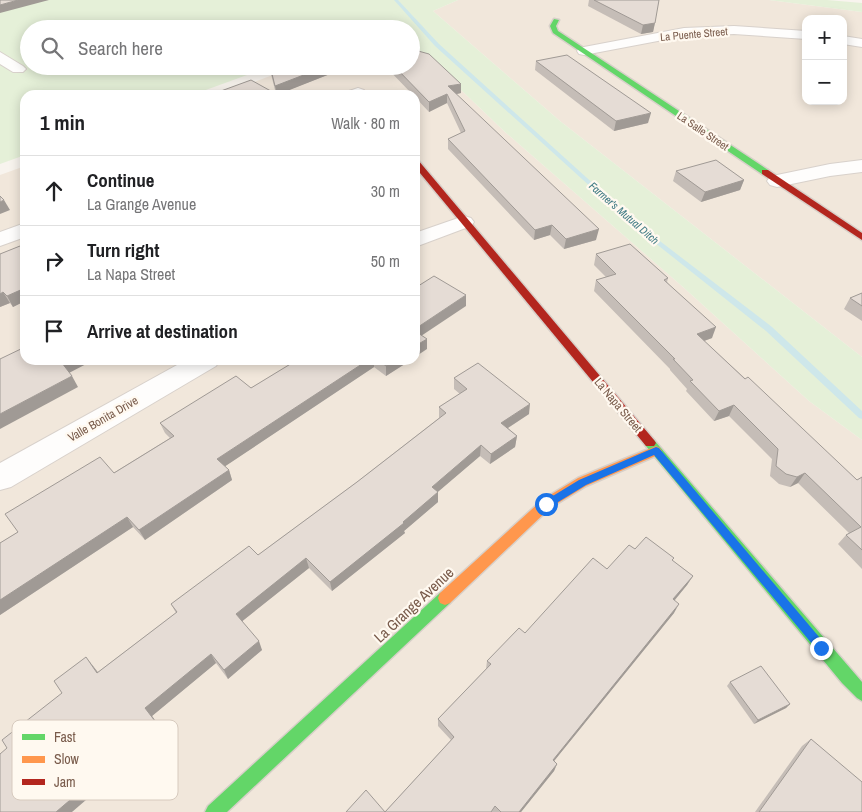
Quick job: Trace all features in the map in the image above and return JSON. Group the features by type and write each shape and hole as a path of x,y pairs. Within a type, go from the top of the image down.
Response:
{"street":[{"name":"La Salle Street","path":"556,20 553,26 555,32 862,237"},
{"name":"La Puente Street","path":"584,51 662,36 709,30 802,34"},
{"path":"847,41 862,43"},
{"path":"0,57 18,69"},
{"path":"778,181 830,170 862,166"},
{"name":"La Napa Street","path":"420,168 847,678 862,693"},
{"path":"420,239 464,222"},
{"path":"0,240 20,232"},
{"name":"Valle Bonita Drive","path":"0,478 198,365"},
{"name":"La Grange Avenue","path":"214,812 546,504 582,482 656,450"}],"shaded area":[{"path":"458,0 769,0 862,12 862,357 560,121 433,11"},
{"path":"420,51 505,132 683,287 809,401 862,440 862,812 0,812 0,175 20,168 20,365 420,365 420,90 232,90 273,75 420,75"}],"green space":[{"path":"0,0 458,0 433,11 560,121 862,357 862,440 809,401 683,287 505,132 420,51 420,20 20,20 20,75 247,75 206,90 20,90 20,157 0,164"},
{"path":"769,0 827,0 862,3 862,12"}],"building":[{"path":"0,0 18,0 0,5"},
{"path":"594,0 659,0 655,23 643,25"},
{"path":"420,52 429,54 461,84 448,86 599,229 566,239 552,225 535,230 448,139 465,131 447,94 429,102 420,93 420,90 417,90 403,75 420,75"},
{"path":"567,55 651,113 616,121 536,61"},
{"path":"272,75 304,75 275,86"},
{"path":"251,80 269,90 224,90"},
{"path":"716,160 744,180 705,192 676,171"},
{"path":"630,244 668,278 664,280 716,327 697,334 745,379 748,377 857,480 862,477 862,550 846,535 861,527 805,473 797,477 786,474 776,466 778,449 734,405 719,411 690,381 693,380 673,359 675,359 596,280 616,274 596,254"},
{"path":"20,246 20,290 7,296 3,292 0,294 0,254"},
{"path":"434,276 466,295 420,326 420,285"},
{"path":"862,293 862,306 850,298"},
{"path":"420,334 427,339 420,343"},
{"path":"20,349 20,365 64,365 72,376 0,414 0,359"},
{"path":"478,363 530,404 501,423 517,436 491,454 481,445 432,487 438,492 404,523 330,582 306,558 236,614 259,641 224,670 211,654 145,708 154,720 28,720 62,693 54,681 86,657 97,673 177,612 171,604 249,546 258,555 446,413 439,407 467,389 454,378"},
{"path":"289,365 360,365 217,459 229,470 139,530 127,517 0,600 0,543 18,532 5,514 100,457 114,473 174,436 160,423 236,376 251,388"},
{"path":"646,537 674,558 672,560 693,576 673,599 679,604 553,760 557,764 519,812 501,812 495,806 491,812 385,812 454,737 438,719 491,664 487,661 519,628 525,633 593,558 607,569 629,545 635,549"},
{"path":"761,666 790,704 758,720 730,682"},
{"path":"12,732 12,800 70,800 56,812 0,812 0,754 7,748 2,740"},
{"path":"811,739 862,782 862,812 759,812"},
{"path":"366,790 385,812 346,812"}],"waterway":[{"name":"Farmer's Mutual Ditch","path":"396,0 414,20"},
{"name":"Farmer's Mutual Ditch","path":"420,26 437,45 637,226 769,329 862,416"}],"traffic: fast":[{"path":"556,20 553,26 555,32 765,172"},
{"path":"650,443 847,678 862,693"},
{"path":"214,812 445,598"}],"traffic: slow":[{"path":"445,598 546,504 582,482 656,451"}],"traffic: jam":[{"path":"420,168 650,443"},
{"path":"765,172 862,237"}],"route":[{"path":"546,504 582,482 656,450 821,648"}]}
